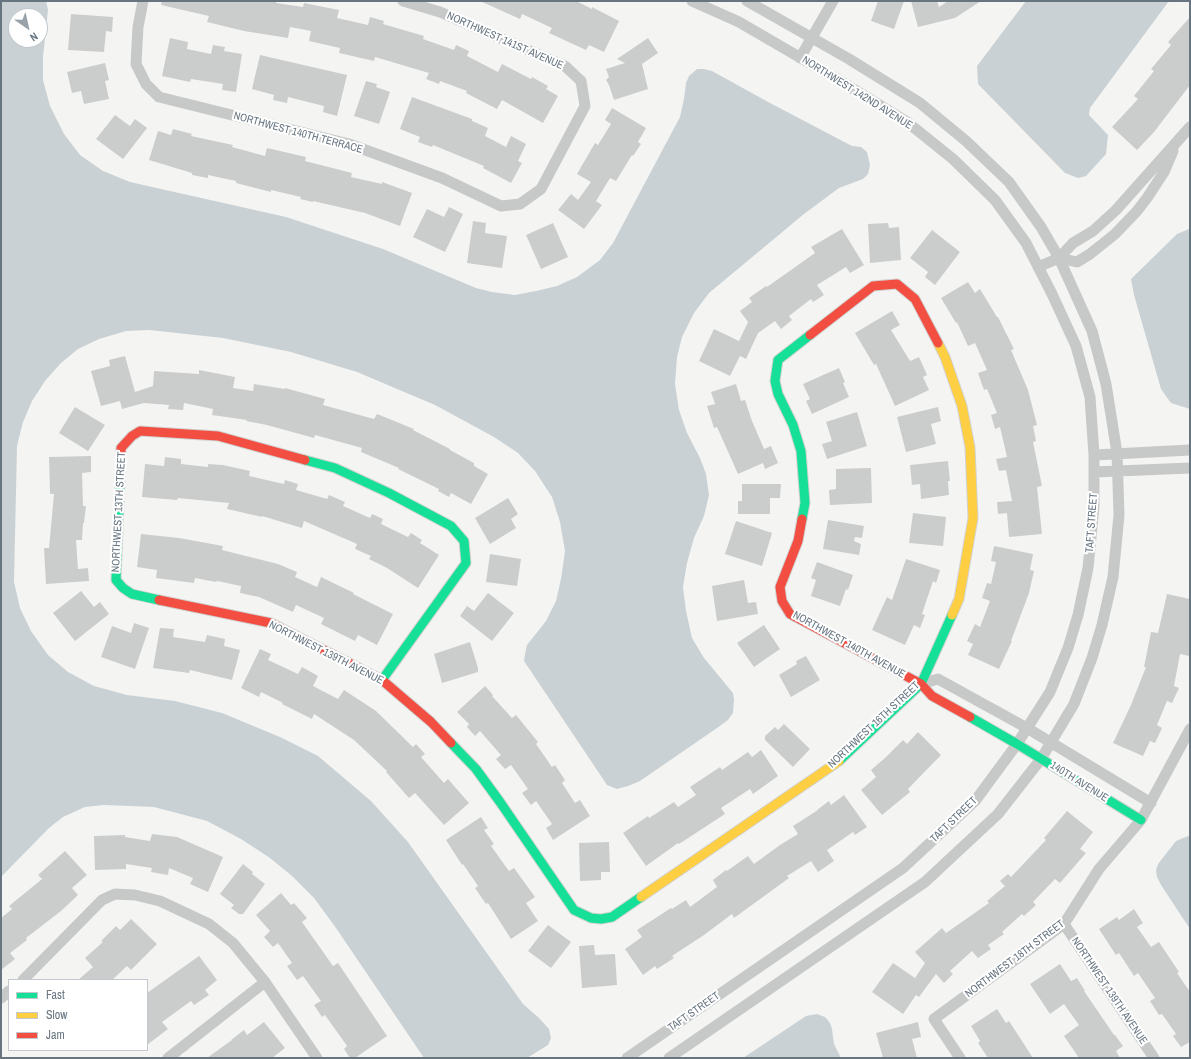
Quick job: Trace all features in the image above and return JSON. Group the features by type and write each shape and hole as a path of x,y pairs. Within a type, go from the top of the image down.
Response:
{"street":[{"name":"NORTHWEST 140TH TERRACE","path":"143,1 138,27 136,64 146,84 159,98 349,144 442,178 501,206 520,204"},
{"name":"NORTHWEST 141ST AVENUE","path":"403,1 440,12 565,66 581,81 585,106 541,189 520,204"},
{"name":"NORTHWEST 142ND AVENUE","path":"692,1 739,22 907,122 953,159 995,200 1026,243 1076,346 1090,397 1094,455"},
{"name":"NORTHWEST 142ND AVENUE","path":"747,1 849,59 920,103 966,141 1009,182 1041,226 1058,258 1092,331 1106,384 1116,453"},
{"path":"800,58 833,1"},
{"path":"1038,268 1058,258 1073,243 1093,231 1116,210 1190,127"},
{"path":"1058,258 1077,262 1097,249 1115,234 1137,211 1156,185 1177,143"},
{"name":"NORTHWEST 16TH STREET","path":"591,918 601,919 612,917 838,762 921,684 960,599 973,518 970,447 962,406 946,357 915,299 897,284 873,286 778,360 774,381 778,394 793,425 801,451 804,503 798,541 780,587 782,602"},
{"name":"NORTHWEST 13TH STREET","path":"123,588 116,580 121,448 132,436 140,431 218,436 336,468 389,493 451,526 464,541 466,563 382,680"},
{"path":"1094,455 1190,450"},
{"path":"669,1058 925,882 998,814 1041,759 1074,704 1092,658 1102,625 1113,577 1119,514 1116,453"},
{"name":"TAFT STREET","path":"627,1058 903,868 975,801 1017,744 1050,692 1068,648 1078,615 1088,568 1094,506 1094,455"},
{"path":"1094,472 1190,468"},
{"name":"NORTHWEST 139TH AVENUE","path":"123,588 132,594 271,623 382,680 431,722 476,770 500,802 574,910 591,918"},
{"name":"NORTHWEST 140TH AVENUE","path":"782,602 790,614 921,684 932,696 1017,744"},
{"path":"921,684 938,679 1027,728"},
{"name":"140TH AVENUE","path":"1027,728 1151,803"},
{"name":"NORTHWEST 18TH STREET","path":"960,1058 934,1019 1064,924 1099,869 1141,820 1190,729"},
{"name":"140TH AVENUE","path":"1017,744 1141,820"},
{"path":"24,979 102,900 115,894 135,895 160,901 209,924 233,943 265,982 317,1058"},
{"name":"NORTHWEST 139TH AVENUE","path":"1064,924 1154,1058"},
{"path":"168,1058 265,982"}],"shaded area":[{"path":"1,1 46,1 48,8 8,8 8,48 44,48 43,80 50,106 64,134 80,155 103,171 130,182 286,217 383,249 476,288 492,292 515,295 557,286 577,277 600,260 613,243 680,117 686,83 689,76 697,69 712,71 852,146 861,147 867,152 870,165 868,174 863,179 839,188 804,214 709,293 694,313 682,337 677,357 675,384 679,410 687,433 700,458 706,474 709,495 704,516 694,538 687,563 683,587 686,611 692,638 704,658 733,693 733,713 728,720 717,728 640,781 628,786 617,789 607,785 524,661 527,645 546,621 556,601 565,551 560,522 552,497 535,471 518,453 494,437 435,405 357,372 291,352 223,338 149,330 126,331 99,339 78,349 61,363 45,381 32,401 23,422 17,446 14,582 20,608 31,631 48,655 68,672 94,686 127,695 175,701 222,713 280,737 318,756 371,801 408,842 523,1004 549,1029 551,1038 548,1045 527,1058 424,1058 314,898 292,876 270,858 241,839 207,821 154,807 104,805 85,807 63,817 49,828 1,877"},
{"path":"1026,1 1169,1 1090,108 1089,115 1108,135 1106,154 1086,176 1078,178 1065,173 978,84 977,66"},
{"path":"1189,229 1190,409 1171,403 1161,389 1134,295 1131,279 1177,234"},
{"path":"1190,836 1190,929 1161,885 1157,877 1156,870 1158,864 1176,841"},
{"path":"817,1014 825,1017 830,1023 834,1044 841,1058 743,1058 806,1016"}],"building":[{"path":"162,1 276,1 276,3 303,7 304,3 339,10 337,18 368,25 370,17 384,21 383,24 424,36 423,39 454,50 456,45 469,51 467,56 498,72 502,64 531,79 532,77 548,86 546,89 558,96 543,123 502,100 497,109 466,93 467,91 440,81 439,84 426,79 429,73 375,57 374,61 339,53 340,48 309,41 311,31 290,27 288,38 244,31 207,22 209,16 161,5"},
{"path":"480,1 576,1 592,9 592,7 619,21 604,52 589,45 586,50 549,33 552,28 522,14 520,19"},
{"path":"878,1 904,1 894,29 871,21"},
{"path":"911,1 937,1 939,7 948,1 981,1 955,18 918,27"},
{"path":"71,14 113,17 112,32 106,31 104,52 68,50"},
{"path":"1190,17 1190,85 1154,132 1137,150 1112,127 1138,99 1134,96 1154,71 1151,69 1171,45 1168,42"},
{"path":"170,38 188,42 187,49 211,54 213,45 225,47 224,51 242,54 236,92 222,90 223,84 191,79 190,82 162,76"},
{"path":"648,38 658,53 642,64 648,89 614,100 606,80 609,77 606,69 625,63 617,59"},
{"path":"260,55 347,75 337,116 323,112 324,106 288,97 287,103 273,100 274,95 252,89"},
{"path":"105,63 109,80 105,81 109,99 84,104 81,91 72,93 67,72"},
{"path":"366,81 377,84 376,87 390,92 379,124 354,116"},
{"path":"412,97 472,119 472,121 488,128 485,136 506,147 511,136 526,144 518,161 522,163 511,183 483,168 484,166 433,145 432,147 418,142 420,137 400,129"},
{"path":"612,108 646,128 638,142 641,144 633,156 632,155 616,181 610,178 596,201 602,205 584,229 558,210 571,194 578,200 591,182 577,174 595,143 598,145 611,124 605,120"},
{"path":"115,115 130,126 135,119 147,128 123,159 96,139"},
{"path":"173,129 192,134 191,136 233,145 232,147 265,156 267,148 306,157 305,161 352,173 351,177 382,184 382,182 412,193 400,226 365,213 300,199 301,197 271,190 271,192 236,183 236,181 208,175 208,178 192,175 192,173 149,160 158,131 171,135"},
{"path":"449,207 463,214 445,252 413,237 427,209 444,217"},
{"path":"473,221 486,223 485,233 507,236 502,268 467,263"},
{"path":"553,223 568,257 541,269 526,235"},
{"path":"888,223 889,228 899,227 901,260 870,263 868,224"},
{"path":"842,229 864,265 850,273 846,267 817,285 824,295 813,302 811,299 789,316 792,320 781,329 775,321 758,333 746,359 740,356 730,376 699,361 714,329 739,341 748,322 740,311 752,302 749,298 815,253 811,247"},
{"path":"932,230 960,252 935,285 925,277 928,272 910,258"},
{"path":"968,282 975,293 980,289 998,317 1014,349 1011,350 1028,390 1037,425 1033,426 1036,441 1033,442 1042,486 1037,487 1042,534 1009,537 1007,513 998,514 997,502 1012,501 1006,470 999,471 996,459 1007,457 1000,427 995,429 991,415 997,413 987,389 984,390 978,373 987,370 975,343 968,346 957,322 956,323 941,298"},
{"path":"892,311 900,325 891,330 910,361 919,357 927,375 923,377 929,390 895,406 876,364 874,365 855,333"},
{"path":"125,356 135,392 153,386 154,371 199,374 199,370 235,377 233,388 253,391 254,384 285,388 325,399 323,405 374,419 377,414 414,429 413,430 474,463 474,466 488,474 471,504 451,493 449,497 438,491 439,489 398,469 399,468 361,452 362,448 315,435 314,438 267,425 246,421 247,420 212,415 213,409 184,403 183,410 168,409 169,405 144,403 122,409 120,401 101,406 91,371 110,366 109,360"},
{"path":"839,368 849,397 812,414 806,401 810,399 803,384"},
{"path":"736,384 741,401 745,400 764,449 771,446 778,463 765,469 763,463 738,474 717,427 714,428 707,406 715,404 711,392"},
{"path":"75,407 105,425 88,451 59,433"},
{"path":"938,407 941,421 931,424 936,444 906,452 897,417"},
{"path":"857,412 867,446 827,459 822,444 832,441 826,422"},
{"path":"91,456 91,472 82,473 83,506 86,506 82,540 76,540 78,569 88,568 89,581 46,584 44,548 49,548 54,494 50,494 49,457"},
{"path":"165,457 181,459 181,464 208,467 208,464 223,465 250,471 249,476 284,484 285,480 298,484 296,490 327,499 329,495 345,502 343,506 370,518 372,514 383,519 381,524 408,537 411,533 422,540 420,543 439,555 418,588 387,568 369,559 371,556 355,549 357,544 304,521 302,528 262,516 227,509 229,503 178,498 177,500 142,497 145,464 164,466"},
{"path":"948,461 950,481 948,481 949,495 921,499 920,484 912,485 910,465"},
{"path":"871,468 872,503 830,505 829,490 836,489 836,469"},
{"path":"742,484 781,484 780,498 770,498 770,514 738,514 738,501 742,501"},
{"path":"508,498 518,514 511,519 516,528 490,544 475,518"},
{"path":"913,513 946,517 943,546 909,543"},
{"path":"828,520 864,526 862,538 855,537 854,541 861,544 859,555 823,549"},
{"path":"736,521 772,533 762,566 725,554"},
{"path":"141,534 179,538 223,546 222,550 278,564 297,572 295,577 317,587 321,577 393,614 377,645 358,635 355,641 321,624 324,618 296,605 293,612 259,597 240,593 241,586 195,578 194,583 156,578 157,570 137,567"},
{"path":"994,546 1033,554 1030,570 1034,571 1029,593 1012,641 999,669 968,655 973,644 967,641 975,624 980,627 990,601 982,598 987,583 991,584 996,562 991,561"},
{"path":"490,554 521,559 517,586 486,582"},
{"path":"906,559 940,570 936,583 933,581 922,614 925,615 920,628 914,625 905,645 872,630 887,597 892,600"},
{"path":"817,562 853,575 840,606 811,596 816,580 811,578"},
{"path":"744,580 748,603 756,602 758,614 717,621 712,586"},
{"path":"81,591 94,607 100,602 109,614 75,641 53,613"},
{"path":"488,593 514,613 492,641 460,616 467,606 474,611"},
{"path":"1167,594 1190,599 1190,650 1189,656 1180,654 1174,686 1179,688 1172,703 1167,701 1157,725 1162,728 1155,743 1150,741 1143,756 1113,743 1131,705 1146,667 1144,667 1151,632 1158,633"},
{"path":"134,623 149,628 135,669 101,657 112,626 131,633"},
{"path":"764,625 780,649 754,667 737,643"},
{"path":"160,628 174,629 173,637 205,642 207,635 225,639 224,646 240,650 232,680 190,670 189,673 153,668"},
{"path":"470,642 478,672 442,683 434,654"},
{"path":"260,649 271,654 268,660 298,674 302,667 318,676 313,686 338,699 344,690 376,711 413,747 416,744 425,754 421,757 444,783 448,779 469,803 444,825 415,793 409,798 386,772 387,771 354,740 314,714 312,719 261,692 259,697 241,688"},
{"path":"806,656 820,680 791,697 779,675 797,664 796,661"},
{"path":"485,686 512,718 516,715 538,742 536,744 552,767 555,765 565,780 562,783 575,803 580,800 590,816 553,840 546,828 552,824 536,801 531,805 522,793 528,789 511,765 505,769 496,759 501,755 480,731 475,736 467,727 469,724 457,712"},
{"path":"784,724 810,749 793,767 765,740 765,736 775,727 778,730"},
{"path":"918,732 941,755 908,789 910,792 882,815 861,790 876,777 871,770 903,740 907,744"},
{"path":"761,750 778,776 753,794 750,789 721,808 725,814 679,844 678,843 646,866 623,833 648,816 649,818 674,802 678,807 696,795 690,787 720,767 722,770 748,752 752,757"},
{"path":"844,795 867,827 855,835 853,832 827,850 834,861 818,872 811,861 787,876 789,878 734,918 732,914 672,956 674,958 657,969 655,966 643,975 625,949 642,937 637,930 686,900 690,907 717,887 713,880 726,870 727,871 748,856 754,864 798,834 793,826 829,801 831,805"},
{"path":"1067,811 1093,832 1080,849 1086,853 1060,883 1055,879 1033,902 1036,905 1024,916 1022,914 1002,932 1004,934 988,945 991,949 978,958 972,951 950,971 953,974 944,983 936,974 919,997 916,995 903,1014 872,992 893,963 915,978 925,963 915,952 942,928 946,933 989,903 987,901 1005,886 1000,881 1008,874 1011,877 1046,840 1044,838"},
{"path":"481,817 488,828 484,830 494,844 491,846 509,871 514,868 535,897 526,903 538,921 511,939 488,903 486,904 475,888 478,886 446,840"},
{"path":"152,834 177,837 223,857 208,892 190,884 193,878 169,868 168,875 151,872 152,868 126,864 126,869 95,870 94,836 125,835 125,837 150,841"},
{"path":"609,842 610,872 601,872 601,880 580,881 579,843"},
{"path":"65,851 87,875 72,888 78,895 10,953 15,959 1,970 1,918 12,909 9,906 42,879 38,875"},
{"path":"243,864 253,872 252,874 265,884 243,914 239,914 231,908 234,905 220,894"},
{"path":"281,893 291,905 294,903 307,918 302,922 333,966 338,963 387,1036 355,1058 350,1058 344,1049 347,1046 325,1015 322,1017 314,1005 321,1001 303,976 297,980 287,966 292,963 278,943 273,947 264,937 270,931 256,915"},
{"path":"1134,909 1143,923 1137,927 1151,947 1159,942 1190,992 1190,1042 1181,1047 1173,1036 1176,1034 1162,1014 1159,1015 1150,1001 1155,998 1138,973 1134,976 1119,953 1116,955 1099,929 1117,917 1119,920"},
{"path":"131,919 157,944 131,970 127,966 113,979 79,979 93,967 85,958 103,942 101,941 116,926 120,930"},
{"path":"548,925 571,942 551,968 528,951"},
{"path":"594,945 595,955 615,954 617,985 582,988 579,946"},
{"path":"199,956 217,980 205,990 209,995 194,1005 191,1001 162,1022 168,1029 148,1044 148,992"},
{"path":"1060,964 1071,981 1077,978 1084,991 1123,1046 1116,1051 1120,1058 1079,1058 1064,1036 1079,1025 1064,1004 1050,1014 1030,984"},
{"path":"997,1009 1006,1023 1009,1021 1033,1058 988,1058 978,1043 980,1041 971,1026"},
{"path":"264,1022 285,1048 272,1058 207,1058 244,1030 247,1035"},
{"path":"918,1022 921,1037 912,1039 917,1058 883,1058 876,1033"}],"traffic: fast":[{"path":"802,519 805,503 801,451 793,425 778,394 775,381 778,360 810,335"},
{"path":"121,454 116,580 123,588 132,594 159,600"},
{"path":"305,460 335,468 389,493 451,526 464,541 466,563 382,680"},
{"path":"839,761 921,684 952,615"},
{"path":"970,717 1141,820"},
{"path":"451,743 476,769 574,910 591,918 601,919 612,917 641,897"}],"traffic: slow":[{"path":"938,343 945,357 962,406 970,447 973,518 959,599 952,615"},
{"path":"641,897 839,761"}],"traffic: jam":[{"path":"810,335 873,286 897,284 915,299 938,343"},
{"path":"121,454 121,448 132,436 140,431 218,436 305,460"},
{"path":"802,519 798,541 780,587 782,601 790,614 921,684 932,696 970,717"},
{"path":"159,600 271,623 382,680 431,722 451,743"}]}
